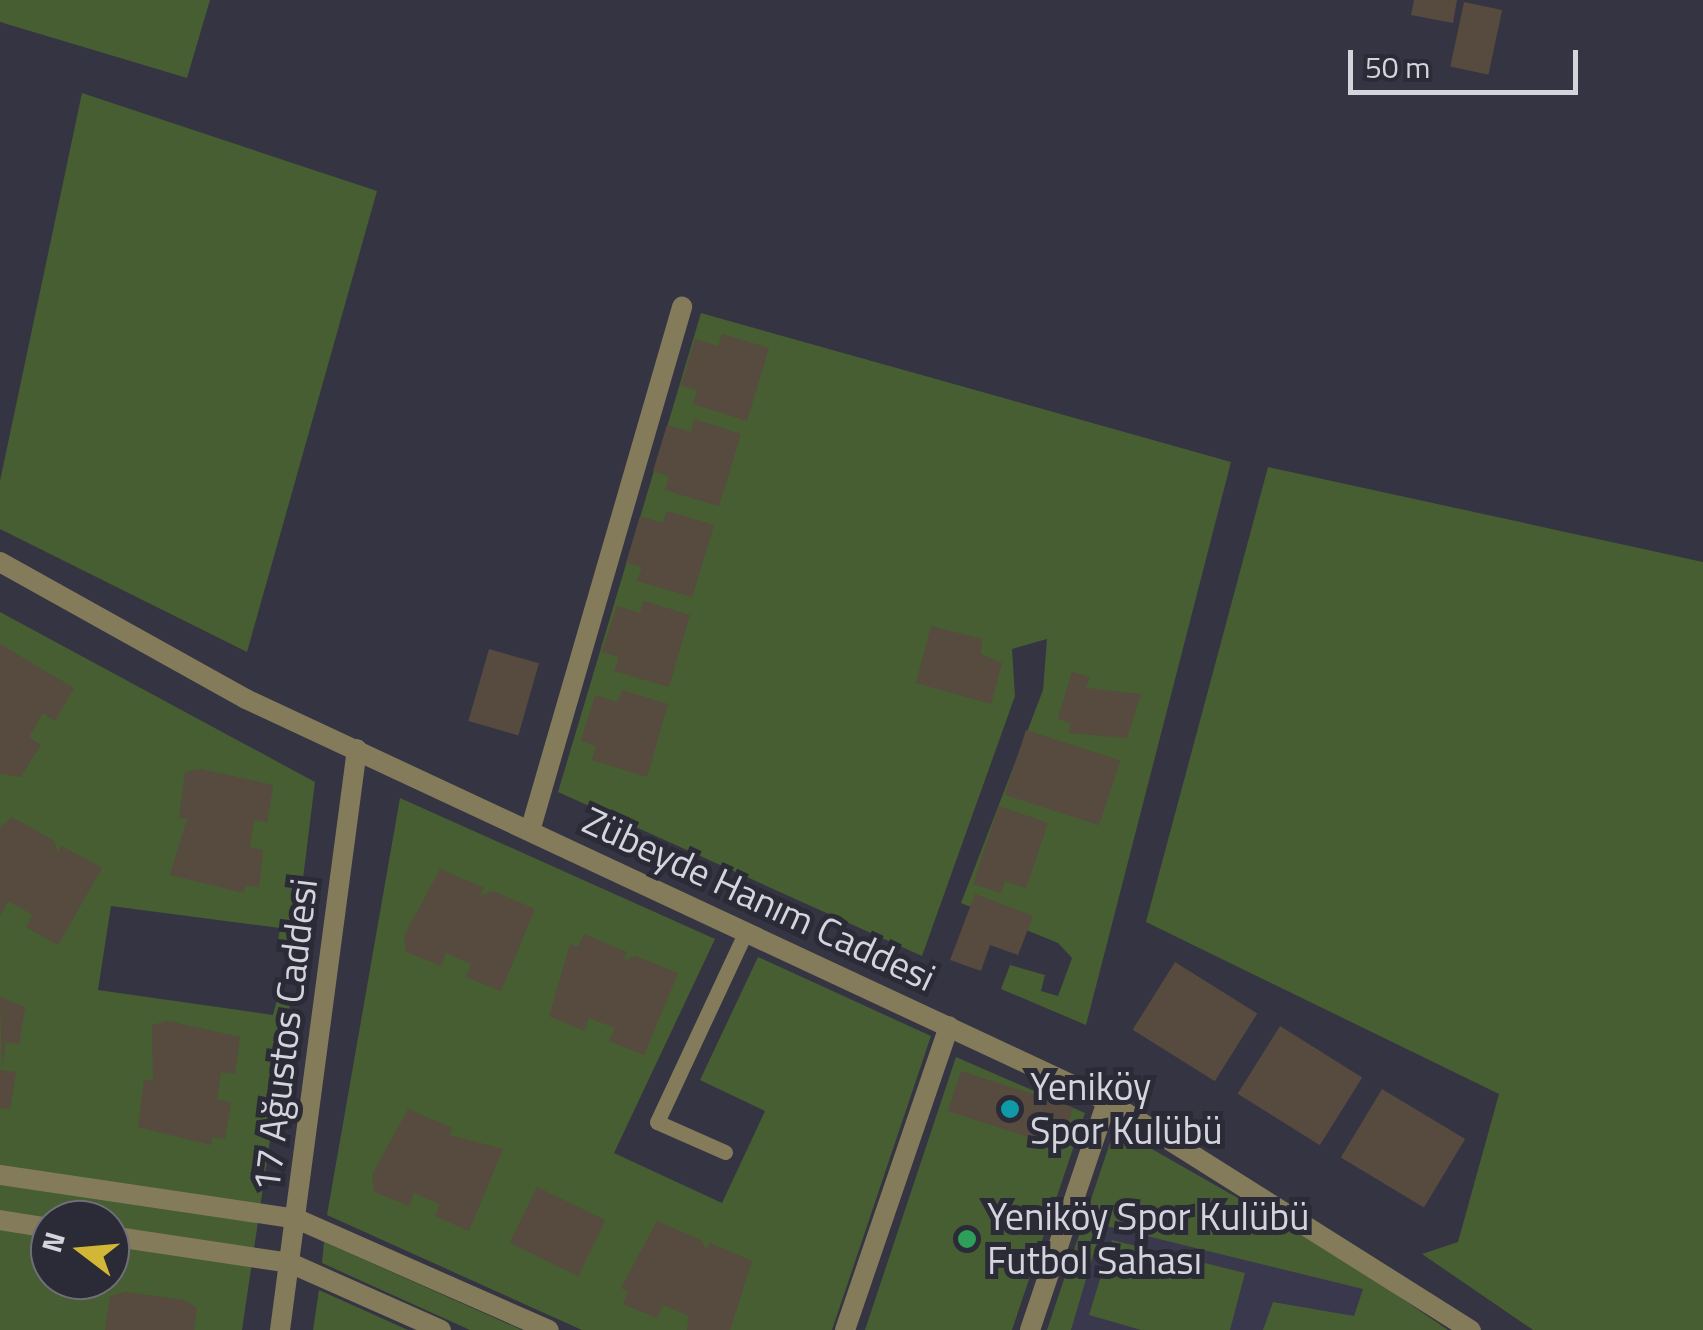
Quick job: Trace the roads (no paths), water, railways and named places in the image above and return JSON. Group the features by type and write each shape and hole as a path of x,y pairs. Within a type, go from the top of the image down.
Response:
{"street":[{"path":"530,831 682,308"},
{"name":"Zübeyde Hanım Caddesi","path":"0,562 357,749 1107,1101 1471,1330"},
{"name":"17 Ağustos Caddesi","path":"280,1330 357,749"},
{"path":"845,1330 948,1026"},
{"path":"1030,1330 1107,1101"},
{"path":"0,1176 296,1220 549,1330"},
{"path":"0,1220 30,1225"},
{"path":"130,1239 290,1263 441,1330"}],"lane":[{"path":"725,1152 657,1122 746,930"}],"place":[{"name":"Yeniköy Spor Kulübü","path":"1010,1109"},
{"name":"Yeniköy Spor Kulübü Futbol Sahası","path":"967,1239"}]}
